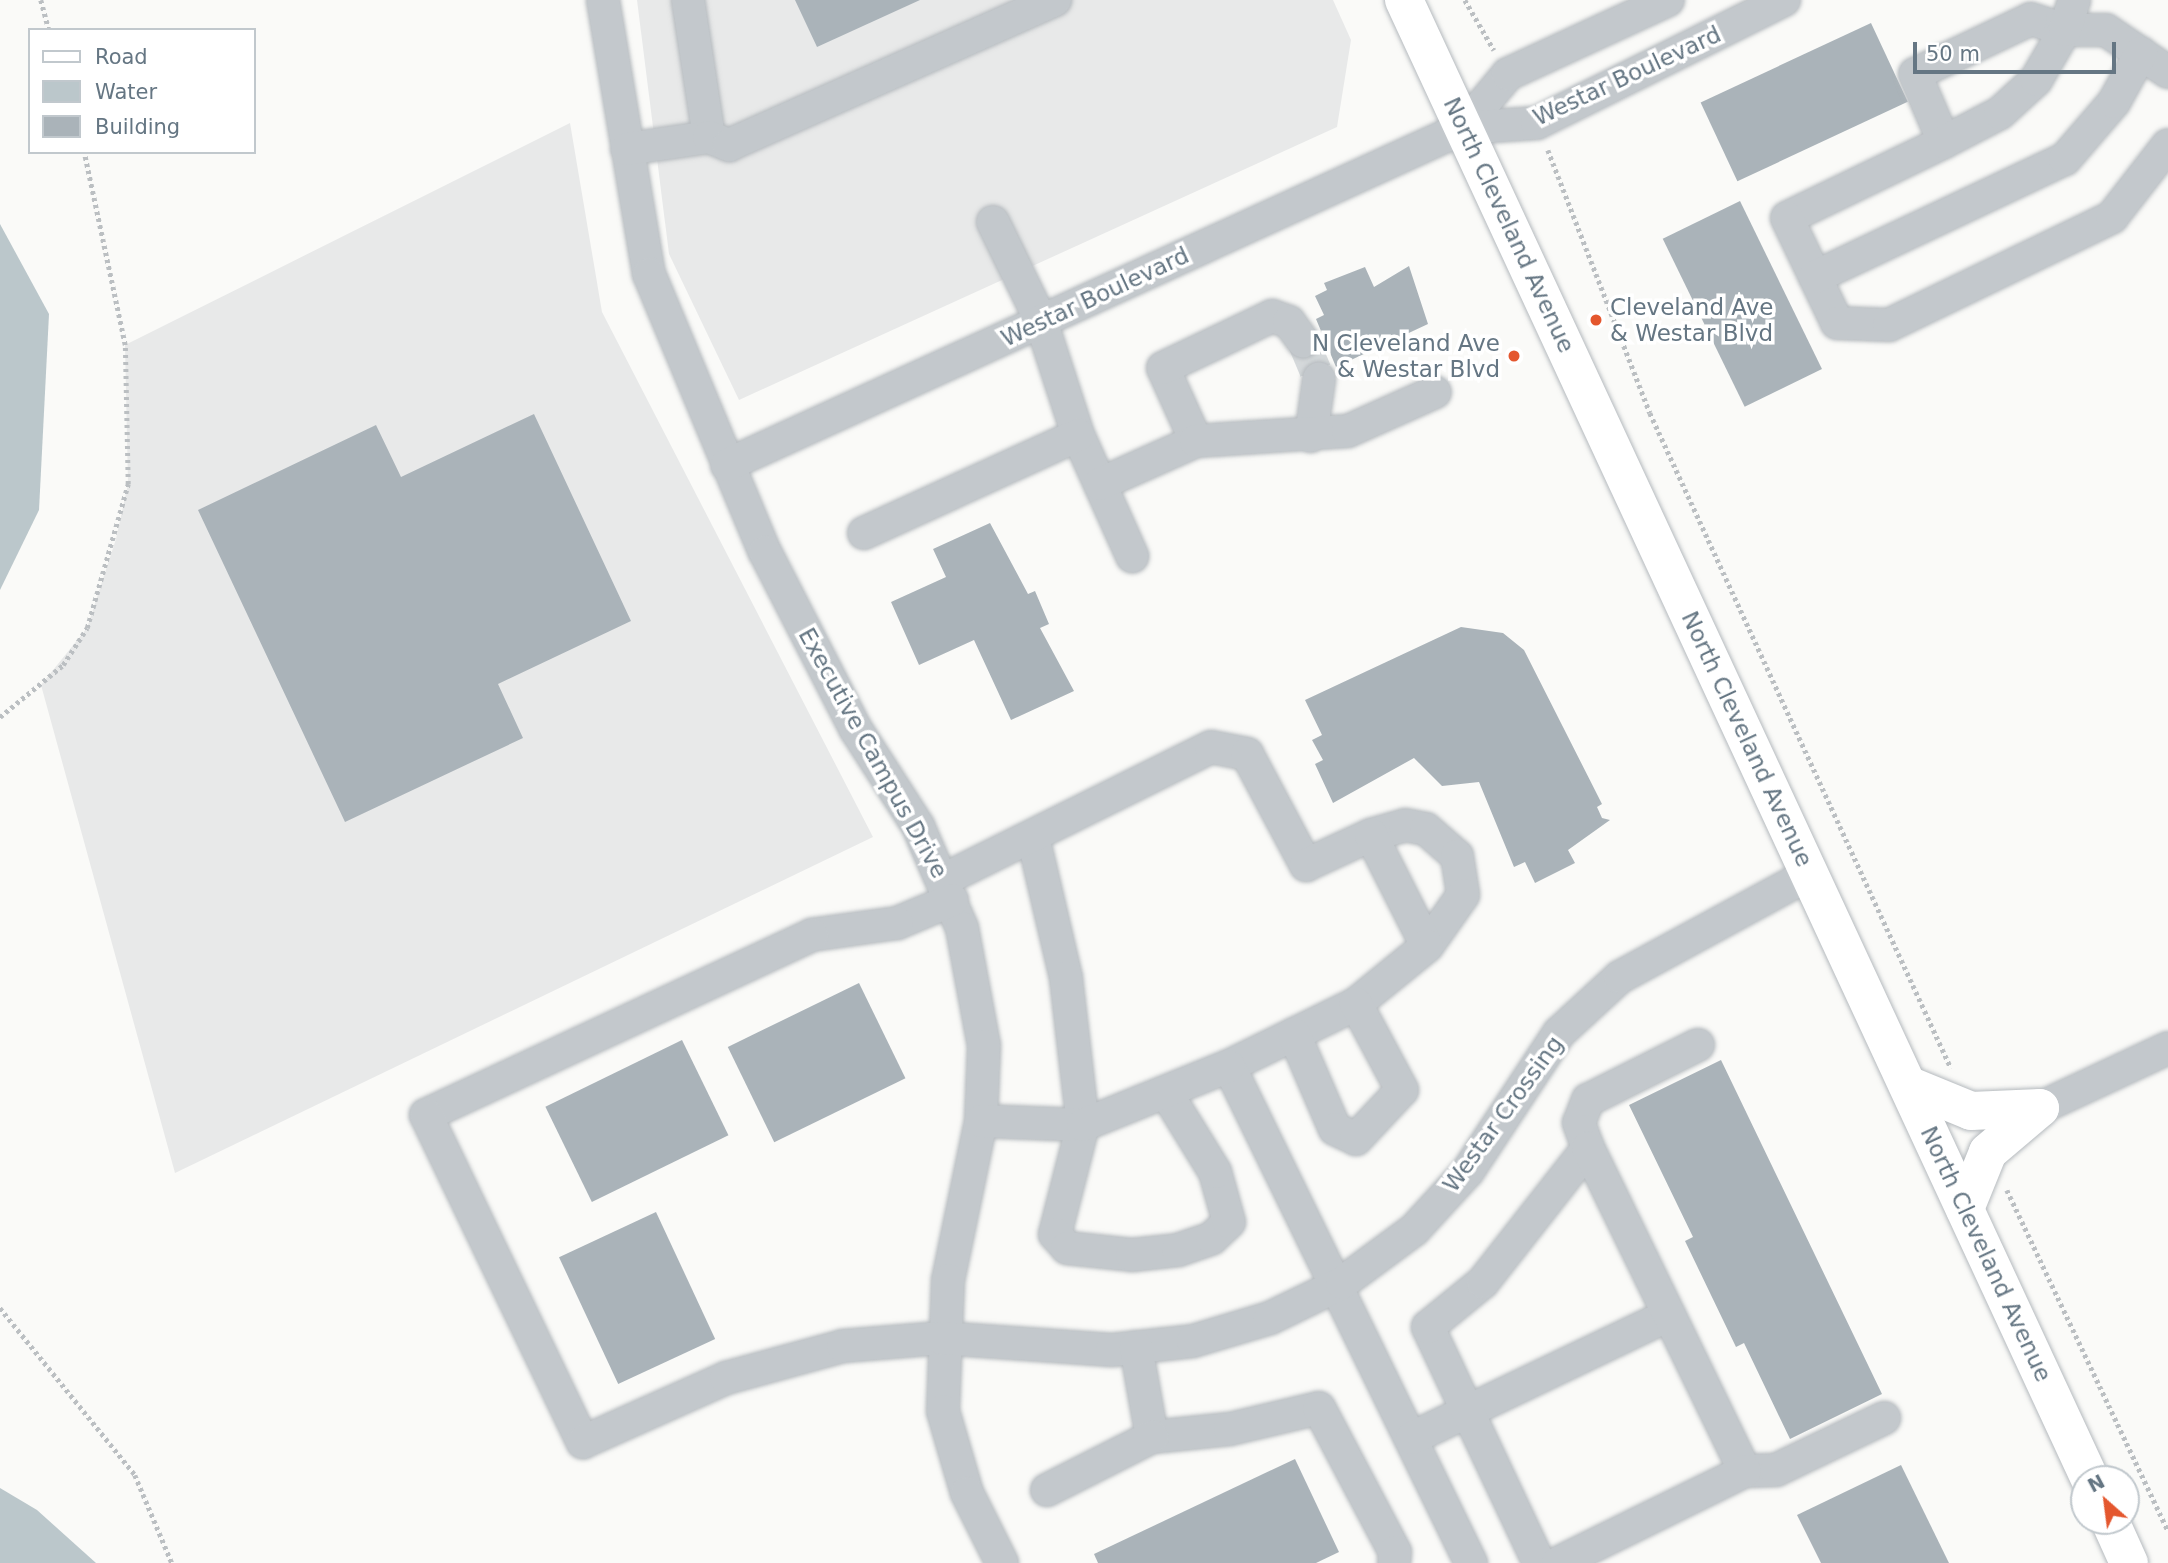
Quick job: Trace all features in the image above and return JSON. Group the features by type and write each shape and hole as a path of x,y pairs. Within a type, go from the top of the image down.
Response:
{"main road":[{"name":"North Cleveland Avenue","path":"1404,0 2084,1465"},
{"path":"1908,1084 1971,1111 2039,1108"},
{"path":"1965,1209 1988,1152 2039,1108"},
{"path":"2116,1535 2129,1563"}],"street":[{"name":"Executive Campus Drive","path":"603,0 649,274 727,465 855,728 949,890 977,986 984,1046 981,1121 941,1338 943,1411 967,1493 1002,1563"},
{"path":"688,0 709,137"},
{"path":"627,149 709,137 729,145 1055,0"},
{"name":"Westar Boulevard","path":"1464,128 1508,74 1668,0"},
{"name":"Westar Boulevard","path":"727,465 1464,128 1537,123 1784,0"},
{"path":"2074,0 2065,30 2036,80 2000,113 1787,218 1837,323 1889,325 2112,217 2168,145"},
{"path":"1944,142 1915,74 2031,19 2065,30 2106,30 2168,72"},
{"path":"1815,276 2065,159 2114,102 2141,53"},
{"path":"993,222 1041,321 1078,435 1132,556"},
{"path":"1196,441 1163,368 1272,316 1289,322 1303,341"},
{"path":"1311,436 1319,379"},
{"path":"1100,484 1196,441 1311,436 1348,431 1435,391"},
{"path":"864,533 1078,435"},
{"path":"949,890 1032,837 1211,747 1247,754 1307,865 1371,835 1405,825 1426,829 1457,856 1463,895 1427,946 1356,1003 1229,1066 1167,1094 1083,1125 981,1121"},
{"path":"1371,835 1427,946"},
{"path":"1032,837 1066,978 1083,1125 1055,1234 1067,1248 1132,1255 1201,1242 1229,1222 1214,1172 1167,1094"},
{"name":"Westar Crossing","path":"949,890 897,923 812,935 426,1115 583,1442 726,1378 843,1346 941,1338 1136,1347 1193,1341 1270,1318 1339,1284 1414,1230 1468,1171 1559,1033 1620,977 1810,874"},
{"path":"1294,1034 1335,1129 1356,1139 1402,1090 1356,1003"},
{"path":"1699,1045 1588,1100 1579,1123 1588,1148 1745,1471"},
{"path":"2039,1108 2168,1048"},
{"path":"1229,1066 1339,1284 1471,1563"},
{"path":"1539,1563 1427,1327 1483,1282 1588,1148"},
{"path":"1412,1438 1669,1315"},
{"path":"1136,1347 1152,1437"},
{"path":"1047,1490 1152,1437 1230,1429 1319,1408 1395,1552 1394,1563"},
{"path":"1558,1563 1745,1471 1776,1470 1884,1418"}],"path":[{"path":"41,0 48,28"},
{"path":"1465,0 1508,74"},
{"path":"1537,123 1650,413 1971,1111"},
{"path":"0,717 63,665 88,628 128,484 130,392 99,205 85,154"},
{"path":"1988,1152 2168,1531"},
{"path":"0,1308 135,1475 172,1563"}],"shaded area":[{"path":"637,0 1333,0 1351,40 1337,127 739,400 669,254"},
{"path":"570,123 602,312 873,837 175,1173 41,685 87,628 116,539 128,484 125,345"}],"water":[{"path":"0,224 49,314 39,510 0,590"},
{"path":"0,1488 37,1510 96,1563 0,1563"}],"building":[{"path":"795,0 920,0 817,47"},
{"path":"1871,23 1908,102 1737,181 1701,102"},
{"path":"1740,201 1822,369 1745,407 1663,239"},
{"path":"1409,266 1428,324 1336,367 1316,319 1324,315 1315,296 1327,290 1324,283 1365,267 1374,287"},
{"path":"534,414 631,621 498,684 523,738 345,822 198,510 376,425 401,477"},
{"path":"990,523 1028,594 1035,591 1049,624 1040,628 1074,691 1011,720 974,640 919,665 891,602 946,577 933,549"},
{"path":"1461,627 1503,633 1524,650 1602,804 1597,807 1602,818 1610,820 1568,850 1575,863 1535,883 1525,862 1514,867 1479,782 1442,786 1414,758 1333,803 1315,764 1323,760 1312,740 1322,735 1305,700"},
{"path":"859,983 905,1078 774,1142 728,1047"},
{"path":"682,1040 728,1135 592,1202 545,1107"},
{"path":"1721,1060 1882,1394 1790,1439 1744,1343 1736,1347 1685,1241 1693,1237 1629,1105"},
{"path":"656,1212 715,1339 618,1384 559,1257"},
{"path":"1295,1459 1339,1552 1316,1563 1098,1563 1094,1554"},
{"path":"1901,1465 1949,1563 1821,1563 1797,1515"}],"tunnel":[{"path":"1303,341 1319,379"}],"place":[{"name":"Cleveland Ave & Westar Blvd","path":"1596,320"},
{"name":"N Cleveland Ave & Westar Blvd","path":"1514,356"}]}
